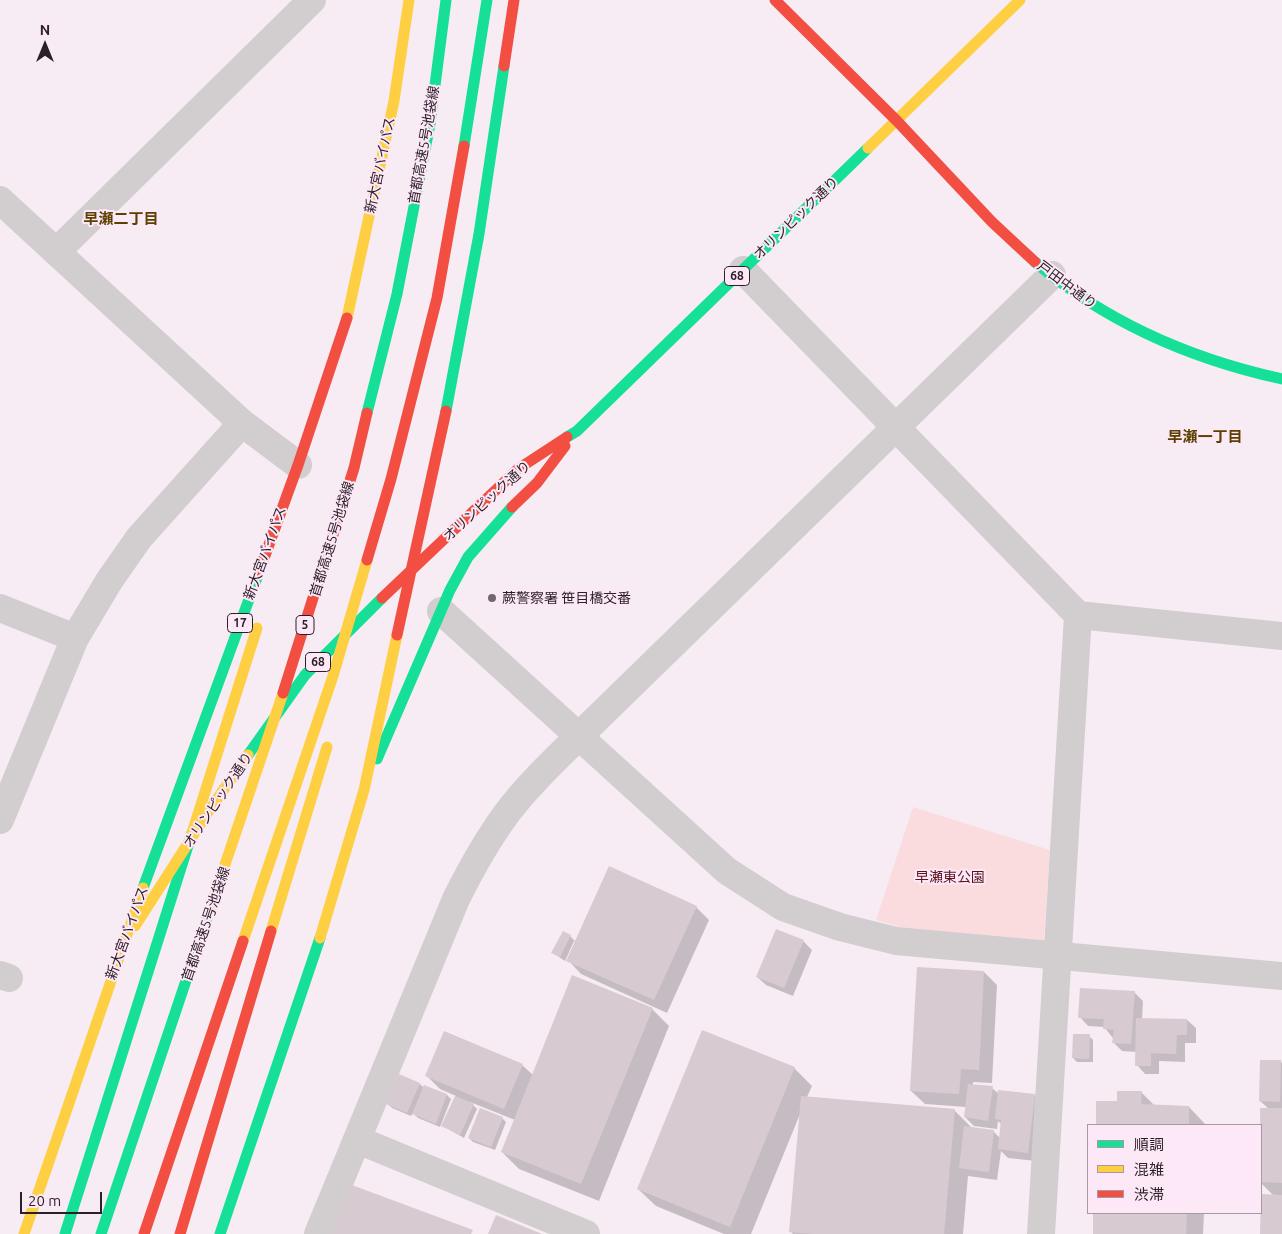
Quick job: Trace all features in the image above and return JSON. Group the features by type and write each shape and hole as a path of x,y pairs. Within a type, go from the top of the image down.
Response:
{"main road":[{"name":"新大宮バイパス","path":"24,1234 121,948 302,467 346,322 394,101 410,0"},
{"name":"首都高速5号池袋線","path":"101,1234 293,664 354,468 397,294 430,124 446,0"},
{"path":"144,1234 333,676 391,479 437,298 467,131 487,0"},
{"path":"220,1234 332,903 364,790 447,406 479,234 514,0"},
{"name":"戸田中通り","path":"775,0 896,120 1018,248 1052,275 1102,312 1162,343 1228,368 1282,379"},
{"name":"オリンピック通り","path":"121,948 210,809 305,675 411,568 466,520 518,469 577,431 1020,0"},
{"path":"438,393 462,319"},
{"name":"68","path":"364,790 442,611 468,557 496,524 537,483 577,431"},
{"path":"292,517 302,467"},
{"path":"361,637 375,590"},
{"path":"65,1234 259,621"},
{"path":"180,1234 332,732"}],"street":[{"path":"56,252 312,0"},
{"path":"0,200 242,423 302,467"},
{"path":"743,270 1078,615 1282,636"},
{"path":"318,1234 456,899 480,853 518,800 579,736 1052,275"},
{"path":"0,820 75,638 109,581 139,538 242,423"},
{"path":"0,608 75,638"},
{"path":"442,611 727,871 783,907 840,927 896,940 1282,976"},
{"path":"1041,1234 1078,615"},
{"path":"358,1140 586,1234"}],"green space":[{"name":"早瀬東公園","path":"913,807 1050,850 1044,942 903,928 876,920"}],"building":[{"path":"609,866 697,906 654,1000 566,961"},
{"path":"776,929 804,940 784,988 756,977"},
{"path":"563,931 571,935 560,957 551,953"},
{"path":"917,967 984,971 979,1070 961,1069 959,1094 910,1091"},
{"path":"572,975 653,1008 581,1184 501,1152"},
{"path":"1080,988 1135,991 1131,1044 1112,1043 1114,1030 1103,1029 1104,1019 1078,1018"},
{"path":"1136,1018 1187,1019 1187,1035 1177,1035 1176,1054 1151,1053 1151,1066 1135,1066"},
{"path":"702,1030 795,1067 730,1227 637,1189"},
{"path":"444,1031 523,1064 504,1109 425,1076"},
{"path":"1073,1034 1090,1034 1089,1059 1072,1058"},
{"path":"1260,1060 1281,1060 1280,1102 1259,1101"},
{"path":"399,1074 420,1083 407,1113 386,1104"},
{"path":"968,1084 993,1086 988,1121 964,1117"},
{"path":"424,1085 447,1094 436,1124 412,1114"},
{"path":"998,1090 1035,1094 1028,1153 998,1149 1001,1120 995,1119"},
{"path":"1117,1091 1142,1091 1141,1104 1189,1106 1189,1124 1096,1124 1096,1101 1117,1101"},
{"path":"455,1096 474,1104 460,1135 441,1126"},
{"path":"801,1096 955,1109 944,1234 814,1234 789,1232"},
{"path":"480,1108 503,1117 491,1147 468,1138"},
{"path":"1260,1108 1282,1108 1282,1183 1262,1182 1262,1124 1260,1124"},
{"path":"964,1126 994,1130 989,1172 959,1168"},
{"path":"349,1184 473,1230 471,1234 330,1234"},
{"path":"1262,1194 1282,1195 1282,1234 1260,1234"},
{"path":"1093,1214 1187,1214 1186,1234 1093,1234"},
{"path":"496,1215 542,1234 488,1234"}],"traffic: fast":[{"path":"367,413 397,294 430,124 446,0"},
{"path":"464,146 487,0"},
{"path":"446,411 479,234 504,66"},
{"path":"567,437 577,431 868,148"},
{"path":"1035,262 1091,303 1151,336 1215,361 1282,379"},
{"path":"377,759 450,590 468,557 512,507"},
{"path":"143,888 259,572"},
{"path":"248,755 305,675 382,598"},
{"path":"65,1234 192,833"},
{"path":"101,1234 211,906"},
{"path":"220,1234 320,938"}],"traffic: slow":[{"path":"347,318 394,101 409,0"},
{"path":"868,148 1020,0"},
{"path":"243,941 333,676 367,560"},
{"path":"192,833 257,628"},
{"path":"320,938 364,790 397,635"},
{"path":"211,906 283,693"},
{"path":"271,931 327,747"},
{"path":"135,926 210,809 248,755"},
{"path":"24,1234 143,888"}],"traffic: jam":[{"path":"504,66 514,0"},
{"path":"775,0 897,121 992,222 1035,262"},
{"path":"367,560 391,479 437,298 464,146"},
{"path":"259,572 298,465 347,318"},
{"path":"397,635 446,411"},
{"path":"283,693 354,468 367,413"},
{"path":"382,598 518,469 567,437"},
{"path":"512,507 537,483 565,446"},
{"path":"180,1234 271,931"},
{"path":"144,1234 243,941"}],"place":[{"name":"蕨警察署 笹目橋交番","path":"492,598"}],"district":[{"name":"早瀬二丁目","path":"121,219"},
{"name":"早瀬一丁目","path":"1205,437"}]}
